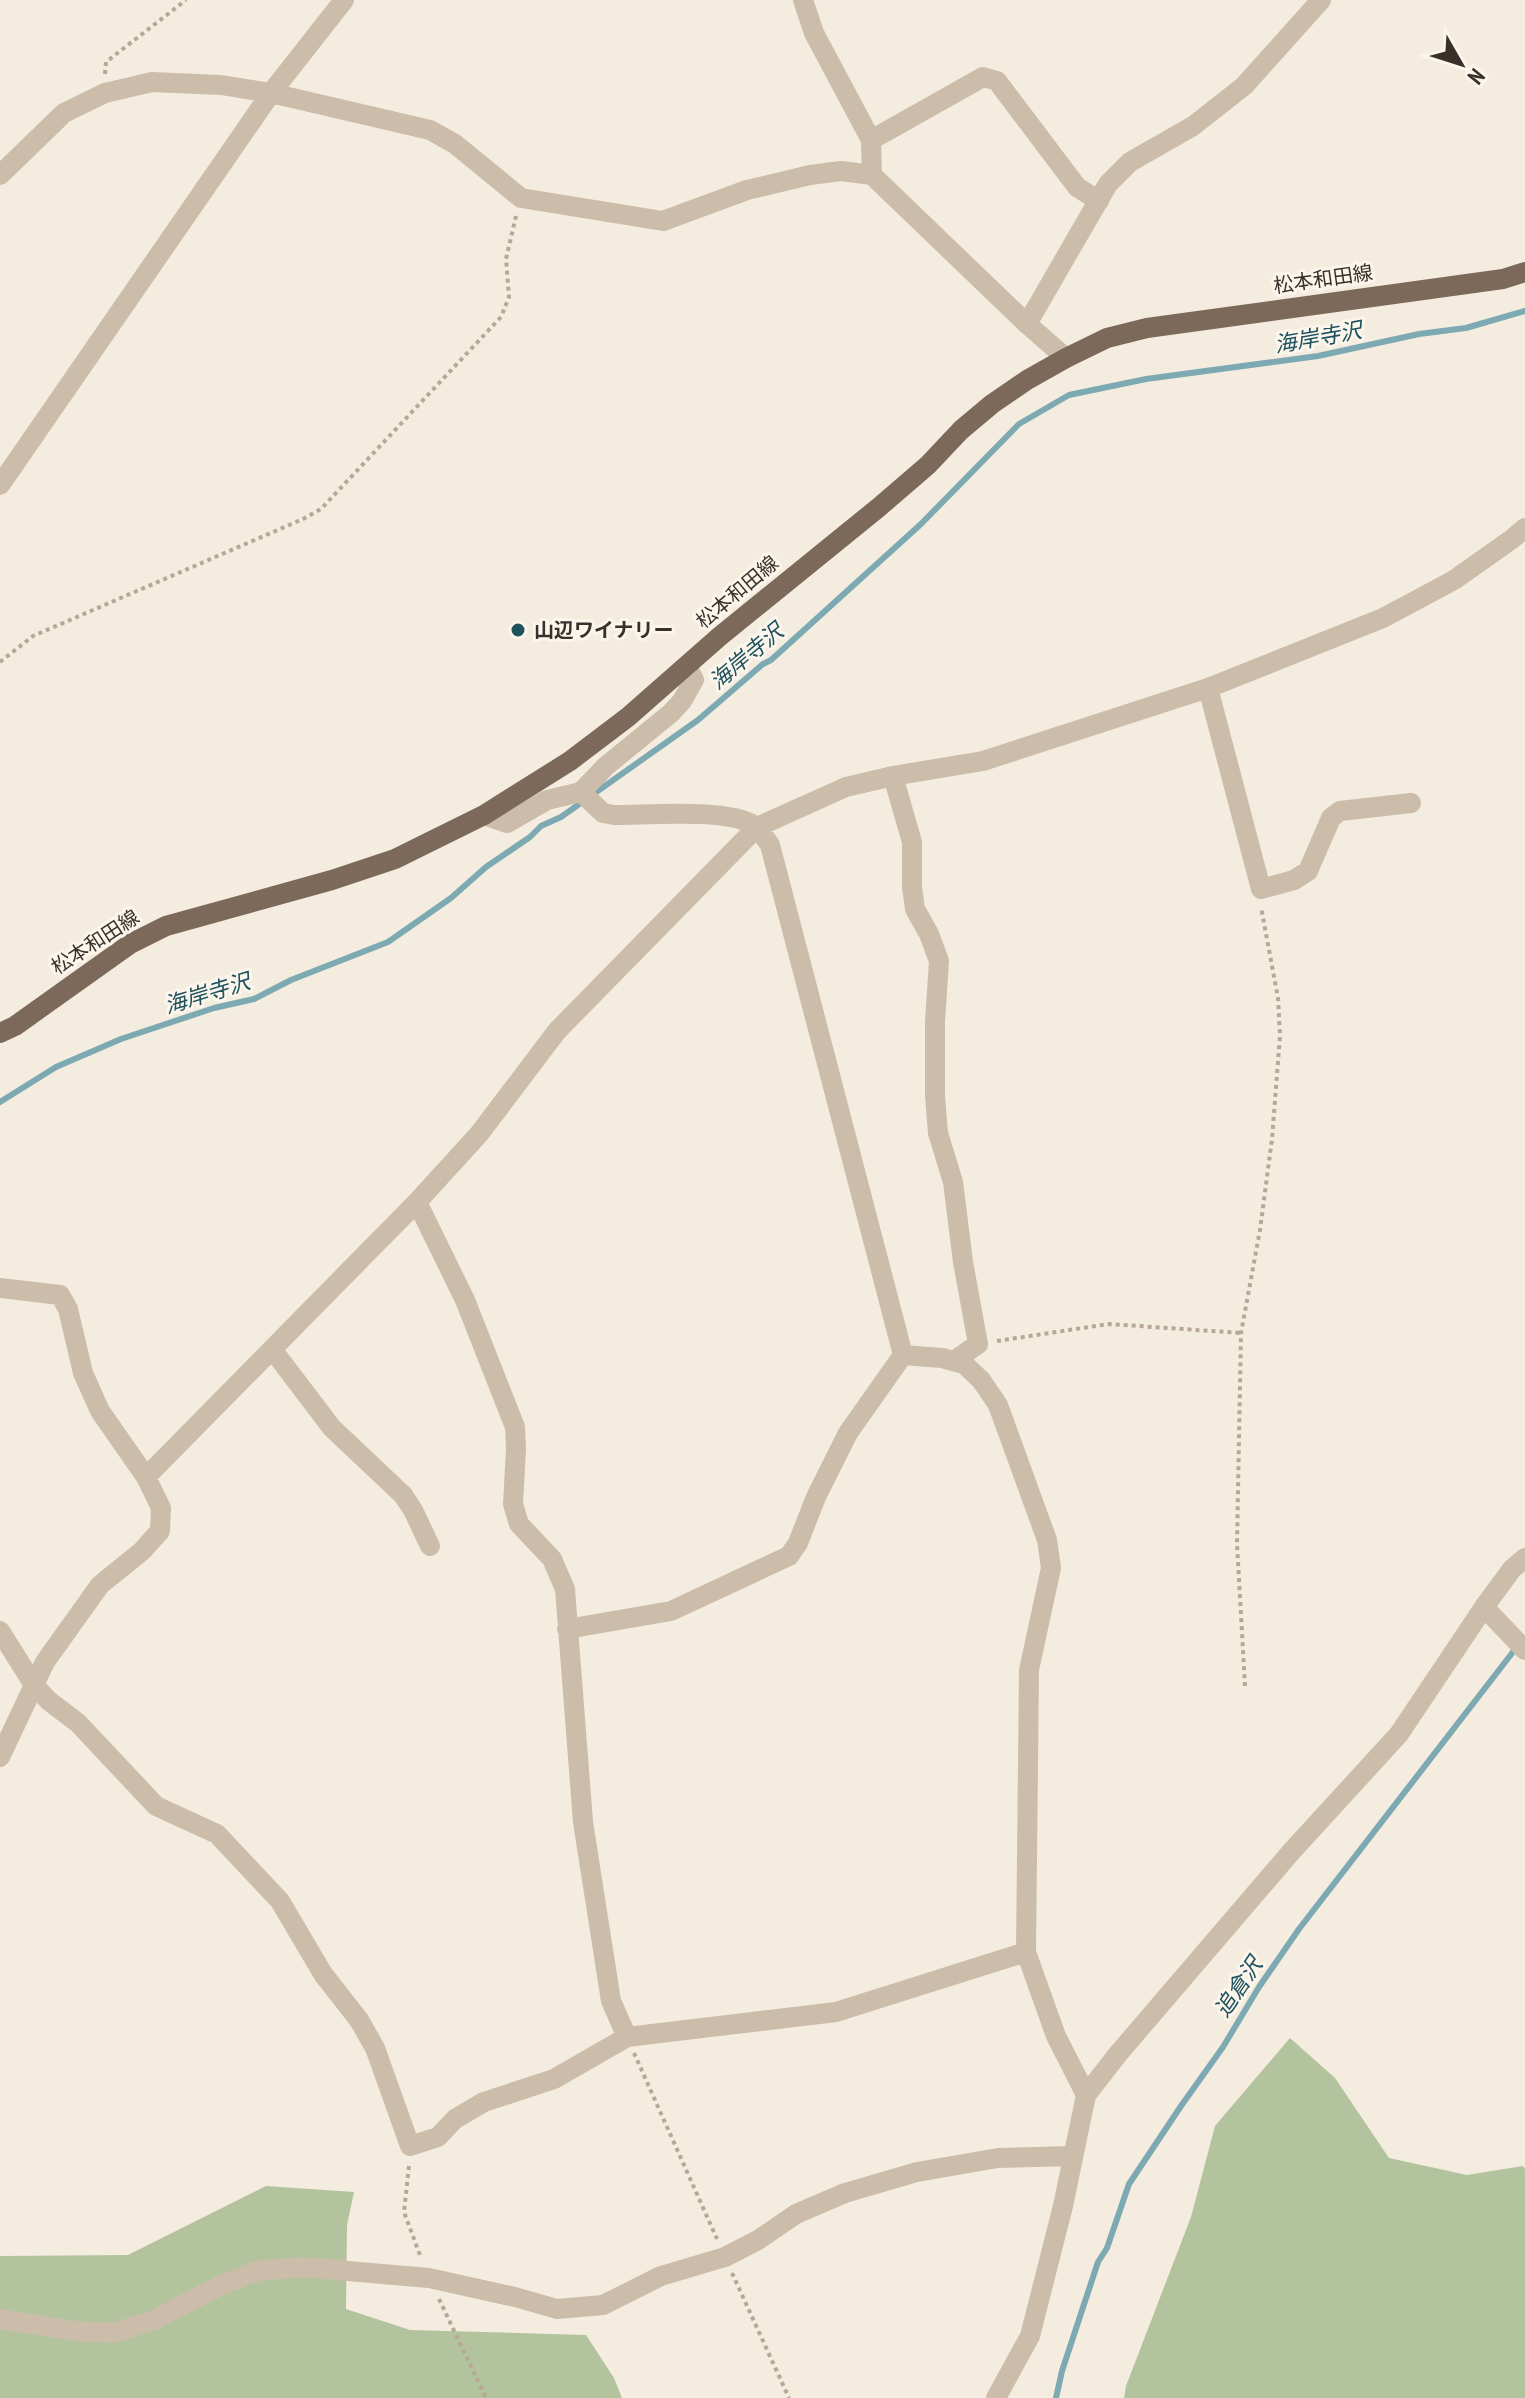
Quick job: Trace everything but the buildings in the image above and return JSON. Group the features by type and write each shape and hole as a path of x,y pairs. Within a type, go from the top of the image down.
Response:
{"main road":[{"name":"松本和田線","path":"0,1033 15,1026 130,944 166,926 382,864 484,815 570,761 628,717 719,637 898,491 992,404 1066,358 1107,338 1147,328 1503,279 1525,272"}],"street":[{"path":"0,485 271,93 344,0"},
{"path":"803,0 814,33 871,140 872,175"},
{"path":"1027,324 1108,184 1130,162 1193,126 1244,86 1321,0"},
{"path":"871,140 983,77 997,81 1077,187 1099,201"},
{"path":"0,175 64,113 105,93 152,82 221,85 271,93 430,130 455,144 521,198 663,221 747,190 810,175 841,171 872,175 1066,358"},
{"path":"146,1477 417,1202 479,1134 557,1031 757,827 846,787 983,761 1208,688 1383,618 1454,580 1525,528"},
{"path":"484,815 507,823 547,800 581,792 606,766 682,701 694,680 687,666"},
{"path":"1208,688 1261,889 1294,880 1308,871 1331,818 1340,811 1411,803"},
{"path":"893,776 912,842 915,909 939,961 935,1022 938,1133 953,1182 978,1344 954,1361"},
{"path":"567,1629 671,1611 789,1556 798,1543 816,1497 848,1433 903,1355 770,845 757,827 739,819 713,815 614,815 603,813 581,792"},
{"path":"417,1202 465,1300 515,1427 513,1504 519,1524 552,1559 565,1589 583,1822 611,2001 627,2037"},
{"path":"0,1288 60,1295 68,1309 83,1373 100,1411 146,1477 161,1508 160,1531 142,1551 100,1585 45,1662 0,1757"},
{"path":"272,1349 332,1428 403,1495 430,1546"},
{"path":"903,1355 942,1358 964,1364 981,1380 998,1405 1047,1540 1051,1568 1029,1670 1026,1952 1056,2036 1086,2095"},
{"path":"996,2398 1030,2336 1063,2206 1086,2095 1291,1852 1399,1734 1484,1607 1512,1569 1525,1558"},
{"path":"1484,1607 1525,1650"},
{"path":"0,1631 34,1685 78,1723 156,1806 217,1834 280,1901 323,1974 359,2020 375,2048 410,2146 438,2137 455,2119 484,2102 554,2079 627,2037 836,2012 1026,1952"},
{"path":"0,2319 75,2331 113,2333 154,2320 221,2285 257,2271 301,2267 429,2278 557,2309 603,2305 661,2276 725,2257 758,2240 796,2214 845,2193 917,2172 998,2158 1073,2156"}],"path":[{"path":"105,93 106,62 186,0"},
{"path":"0,662 33,636 321,509 501,317 509,297 506,259 521,198"},
{"path":"1245,1686 1237,1544 1241,1333 1272,1139 1280,1036 1278,998 1261,907 1261,889"},
{"path":"978,1344 1109,1324 1241,1333"},
{"path":"627,2037 789,2398"}],"green space":[{"path":"1290,2038 1335,2078 1389,2158 1467,2175 1523,2166 1525,2169 1525,2398 1124,2398 1191,2217 1215,2126"},
{"path":"266,2186 354,2192 347,2225 346,2309 410,2330 586,2335 614,2378 622,2398 0,2398 0,2256 128,2255"}],"waterway":[{"name":"海岸寺沢","path":"0,1102 56,1067 121,1039 214,1008 254,999 291,980 388,942 451,898 541,826 561,817 698,720 771,660 921,524 1019,424 1069,395 1146,379 1318,356 1419,334 1466,328 1525,311"},
{"name":"追倉沢","path":"1056,2398 1098,2262 1107,2248 1129,2184 1299,1929 1516,1648"}],"place":[{"name":"山辺ワイナリー","path":"518,630"}]}
